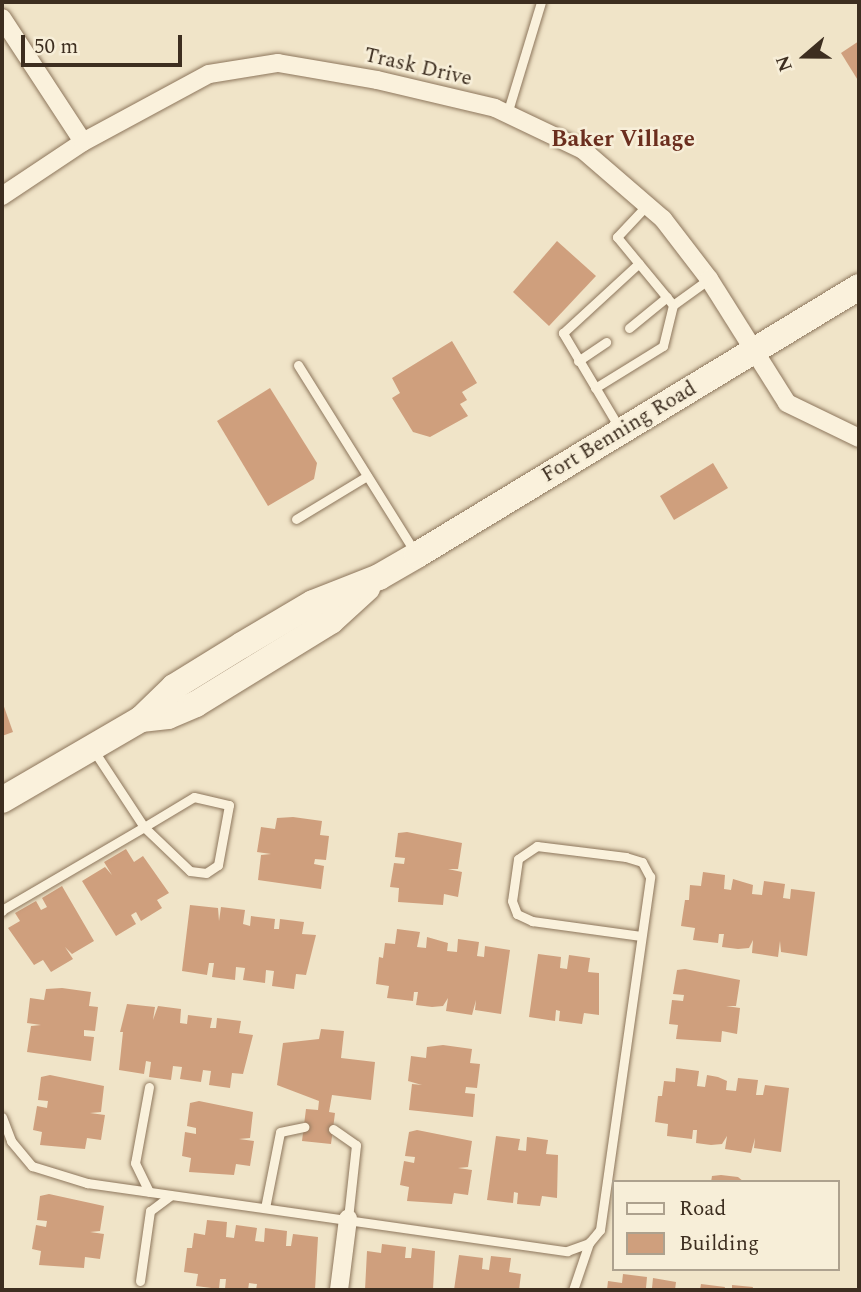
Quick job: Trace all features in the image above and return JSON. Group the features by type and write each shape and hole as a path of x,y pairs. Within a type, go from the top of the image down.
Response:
{"street":[{"path":"2,18 83,142"},
{"name":"Trask Drive","path":"2,196 83,142 209,74 278,63 377,79 508,114 583,150 663,219 709,279 787,403 859,438"},
{"name":"Fort Benning Road","path":"2,800 93,750 141,719 168,716 196,704 331,621 379,577 859,287"},
{"path":"339,1290 348,1219"}],"lane":[{"path":"508,114 541,2"},
{"path":"646,205 617,237 673,305"},
{"path":"620,430 562,333 639,263"},
{"path":"595,388 663,346 673,305 709,279"},
{"path":"629,328 667,296"},
{"path":"578,361 606,342"},
{"path":"298,365 417,555"},
{"path":"296,520 367,476"},
{"path":"2,911 144,827 194,797 229,805 218,865 206,873 190,871 144,827 93,750"},
{"path":"573,1290 589,1243 600,1230 610,1188 650,877 642,862 537,846 518,859 512,901 517,914 532,921 641,936"},
{"path":"149,1087 135,1163 149,1192"},
{"path":"2,1117 11,1141 32,1166 87,1183 567,1251 589,1243"},
{"path":"265,1208 280,1132 304,1126"},
{"path":"333,1129 356,1145 348,1219"},
{"path":"140,1281 150,1211 171,1195"}],"building":[{"path":"859,41 859,82 841,53"},
{"path":"557,241 596,276 549,326 513,292"},
{"path":"452,341 477,383 462,392 467,400 460,404 468,416 430,437 413,432 392,398 400,393 392,378"},
{"path":"270,388 317,463 314,479 268,506 217,421"},
{"path":"713,463 728,488 674,520 660,496"},
{"path":"2,701 13,732 2,736"},
{"path":"277,818 322,821 320,835 329,836 326,860 315,859 314,864 324,866 321,889 258,880 261,855 271,854 257,852 261,827 275,829"},
{"path":"407,832 462,843 458,869 448,869 462,872 458,897 444,894 443,905 398,902 399,888 390,887 394,863 404,864 405,858 395,857 398,833"},
{"path":"126,849 134,862 143,856 169,893 157,900 162,908 141,921 136,912 131,915 136,924 116,936 82,881 105,867 112,875 104,862"},
{"path":"703,872 725,875 724,889 731,890 733,879 753,885 752,894 762,895 764,881 785,884 783,898 790,899 791,889 815,892 807,956 781,952 780,941 778,957 752,953 753,940 749,948 722,947 724,934 719,934 718,943 693,940 695,928 681,926 685,900 689,900 690,885 701,886"},
{"path":"62,886 94,941 72,954 65,947 73,959 51,972 43,960 34,965 8,928 20,921 15,913 36,901 41,910 47,907 42,898"},
{"path":"190,905 218,908 219,921 221,907 245,910 243,924 250,926 251,916 275,919 274,929 279,929 280,919 304,922 302,934 316,935 306,975 296,974 294,989 272,986 274,971 266,970 265,983 243,980 245,968 236,967 235,980 212,977 214,963 209,963 207,975 182,971"},
{"path":"397,929 420,932 417,947 426,948 427,937 448,943 447,951 457,952 458,939 479,942 477,956 484,957 485,946 510,950 501,1014 475,1010 476,1000 472,1015 446,1011 448,998 443,1006 416,1005 418,992 414,992 413,1001 387,998 389,986 376,984 379,957 383,958 385,943 395,944"},
{"path":"538,954 561,957 560,968 567,969 569,955 590,958 588,972 599,973 599,1015 584,1013 582,1024 559,1021 560,1011 556,1010 555,1021 529,1017"},
{"path":"685,969 740,980 736,1006 726,1006 740,1008 737,1034 722,1031 721,1042 676,1039 678,1025 669,1024 672,1000 683,1001 684,995 673,994 677,970"},
{"path":"46,989 91,992 89,1006 98,1007 95,1031 84,1030 84,1036 94,1037 91,1061 27,1052 31,1026 41,1025 27,1023 30,998 44,1000"},
{"path":"127,1004 155,1007 153,1020 158,1006 181,1009 180,1023 187,1024 188,1015 212,1018 210,1028 216,1028 217,1018 241,1021 239,1033 253,1035 243,1074 232,1073 230,1088 209,1085 211,1071 203,1070 201,1082 180,1079 182,1067 173,1066 171,1080 149,1077 151,1062 146,1061 144,1074 119,1070 123,1032 120,1032"},
{"path":"321,1029 344,1031 341,1058 375,1062 371,1100 332,1095 329,1112 335,1113 331,1144 302,1141 306,1109 318,1110 319,1101 277,1085 283,1043 319,1039"},
{"path":"443,1045 472,1049 470,1063 480,1064 477,1088 466,1087 465,1093 475,1094 473,1117 409,1110 412,1084 422,1085 408,1081 411,1056 426,1058 427,1047"},
{"path":"676,1068 699,1071 697,1086 705,1087 707,1075 727,1081 726,1090 736,1091 738,1078 758,1080 756,1095 763,1095 765,1085 789,1088 781,1152 754,1148 755,1138 751,1153 725,1149 727,1136 722,1144 711,1145 696,1143 697,1130 693,1130 692,1139 667,1136 668,1124 655,1122 658,1096 662,1096 664,1081 675,1082"},
{"path":"50,1075 104,1086 101,1112 90,1113 105,1115 101,1140 87,1138 85,1149 40,1145 42,1132 33,1130 37,1106 47,1108 48,1101 38,1100 41,1077"},
{"path":"199,1101 253,1112 250,1138 239,1139 254,1141 250,1166 236,1164 234,1175 189,1172 191,1158 182,1156 185,1132 196,1134 196,1128 187,1126 190,1103"},
{"path":"417,1130 472,1141 468,1167 458,1168 472,1170 468,1195 454,1193 452,1204 407,1201 409,1187 400,1185 404,1161 414,1163 415,1157 405,1156 409,1132"},
{"path":"496,1136 520,1139 518,1150 526,1151 527,1137 548,1140 546,1154 558,1155 557,1198 542,1196 540,1206 517,1204 518,1193 514,1192 513,1203 487,1200"},
{"path":"712,1176 738,1177 742,1180 711,1180"},
{"path":"49,1194 104,1206 100,1231 90,1232 104,1234 100,1259 85,1257 84,1268 39,1265 41,1251 32,1249 36,1225 46,1227 47,1221 37,1220 40,1196"},
{"path":"207,1220 227,1222 226,1237 234,1238 236,1225 257,1228 255,1241 264,1242 265,1228 287,1231 286,1246 291,1246 293,1234 318,1237 315,1290 256,1290 257,1284 249,1283 248,1290 231,1290 225,1289 226,1279 220,1279 219,1289 196,1286 198,1274 184,1272 187,1248 192,1248 194,1233 205,1235"},
{"path":"382,1244 406,1247 405,1258 411,1258 412,1248 435,1251 433,1290 365,1290 367,1251 381,1253"},
{"path":"459,1255 483,1258 482,1269 489,1270 491,1256 511,1258 509,1272 521,1274 519,1290 454,1290"},
{"path":"623,1274 647,1277 646,1288 652,1288 653,1278 676,1282 675,1290 607,1290 608,1281 622,1283"},
{"path":"701,1284 725,1287 724,1290 700,1290"},
{"path":"732,1285 753,1287 752,1290 732,1290"}],"district":[{"name":"Baker Village","path":"623,140"}]}
